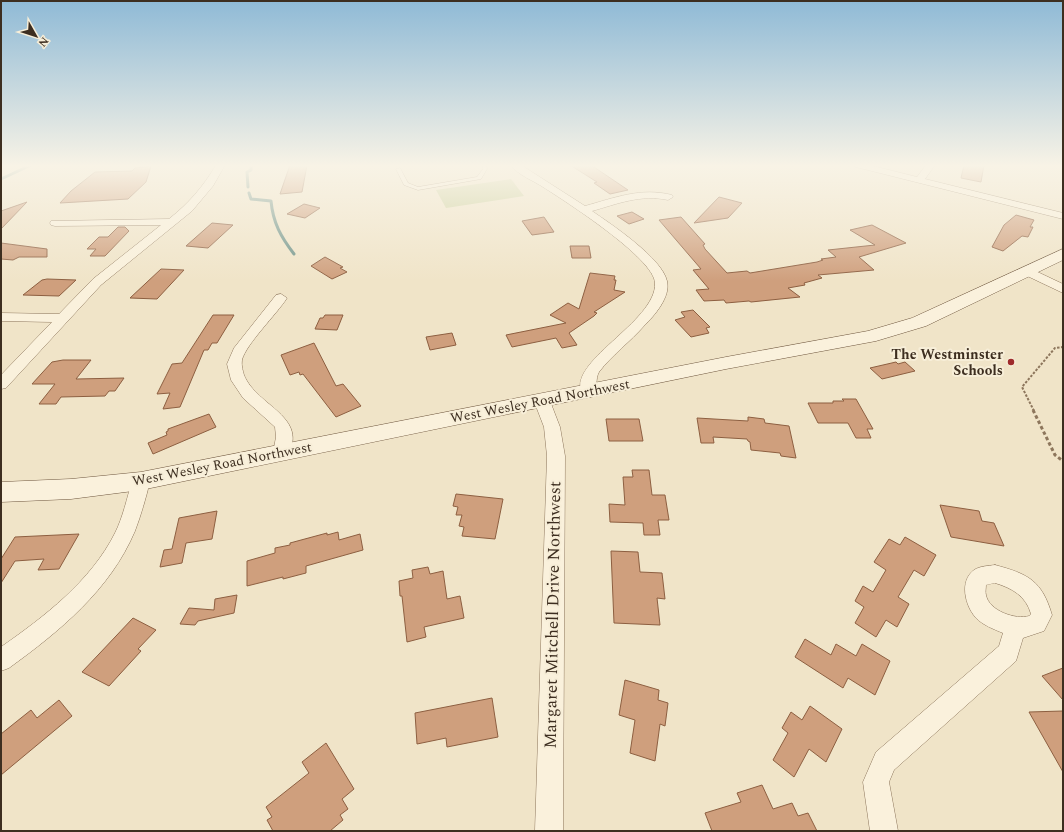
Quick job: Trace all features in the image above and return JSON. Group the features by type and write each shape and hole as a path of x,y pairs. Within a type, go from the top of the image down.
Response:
{"street":[{"path":"1,384 97,282 120,262 173,222 193,204"},
{"path":"574,204 648,260 657,270 661,281 660,292 653,307 642,321 594,370 588,380 588,391"},
{"path":"583,210 607,204"},
{"path":"1014,204 1063,216"},
{"path":"55,223 173,222"},
{"name":"West Wesley Road Northwest","path":"1,492 46,492 92,488 141,481 588,391 869,337 899,329 1063,254"},
{"path":"1027,271 1063,288"},
{"path":"281,298 239,351 235,360 234,368 247,392 259,406 279,422 284,430 285,439 282,453"},
{"path":"1,317 63,318"},
{"name":"Margaret Mitchell Drive Northwest","path":"542,401 552,427 556,456 549,831"},
{"path":"1,660 60,616 94,581 117,548 129,521 141,481"},
{"path":"884,831 876,782 885,761 1008,653 1015,628"}],"path":[{"path":"1063,347 1055,348 1022,387 1056,455 1063,460"}],"green space":[{"path":"444,204 473,204 446,208"}],"building":[{"path":"22,204 25,204 1,229 1,211"},
{"path":"304,204 320,208 305,218 287,214"},
{"path":"712,204 741,204 728,218 694,223"},
{"path":"632,212 644,219 629,224 617,216"},
{"path":"1016,215 1034,220 1030,227 1033,227 1028,237 1022,236 1003,251 992,247 1004,225"},
{"path":"544,217 554,232 532,235 522,221"},
{"path":"681,217 705,244 703,245 705,249 727,273 747,271 750,273 817,262 823,260 821,259 836,257 828,250 875,245 850,230 872,225 906,243 859,257 874,270 818,275 822,278 804,283 805,285 788,288 800,297 751,302 726,303 724,300 704,301 696,290 709,289 693,270 701,269 659,220"},
{"path":"212,223 233,225 208,248 186,246"},
{"path":"118,227 125,227 129,231 105,256 90,256 96,249 87,249 99,237 108,237"},
{"path":"1,243 47,249 47,257 19,257 13,260 1,259"},
{"path":"570,246 589,246 591,258 572,258"},
{"path":"325,257 343,267 340,268 347,272 332,279 311,266"},
{"path":"161,269 184,270 157,299 130,298"},
{"path":"590,273 615,276 614,280 616,280 614,290 625,292 594,312 597,313 569,333 577,345 562,348 556,338 512,347 506,335 566,323 550,315 568,303 579,309"},
{"path":"42,280 76,280 59,296 23,295"},
{"path":"693,310 710,327 706,328 709,333 691,337 675,320 685,317 681,312"},
{"path":"213,315 234,315 217,343 212,343 208,350 204,350 180,407 163,409 170,393 157,394 172,364 182,363"},
{"path":"325,315 343,315 337,330 315,329 320,318 323,318"},
{"path":"452,333 456,345 430,350 426,337"},
{"path":"314,343 336,386 343,384 361,406 336,417 303,374 300,375 299,372 290,375 281,355"},
{"path":"63,360 91,360 76,379 124,378 115,391 109,391 105,396 61,397 56,404 39,404 55,384 32,384 52,362"},
{"path":"896,362 898,364 905,362 915,371 882,379 870,368"},
{"path":"842,399 856,399 873,429 867,429 871,438 856,438 848,423 818,423 808,403 833,403 833,401 844,401"},
{"path":"209,414 216,427 153,454 148,443 167,435 166,432 168,429"},
{"path":"748,417 764,419 765,423 789,426 796,458 781,456 780,453 751,450 750,442 747,439 713,437 714,443 701,443 697,418 748,421"},
{"path":"606,419 639,419 643,441 609,441"},
{"path":"632,470 649,470 652,495 665,495 669,520 658,520 660,535 644,535 643,523 610,522 609,504 625,505 623,477 633,477"},
{"path":"456,494 503,499 495,539 462,536 464,527 459,526 462,515 456,515 458,507 453,506"},
{"path":"940,505 979,511 982,521 994,523 1004,546 951,537"},
{"path":"217,511 212,539 186,543 182,563 160,567 164,550 172,549 179,518"},
{"path":"338,532 339,540 360,534 363,550 306,566 306,573 247,586 247,561 275,553 275,548 290,545 290,543 327,533 327,535"},
{"path":"79,534 59,569 38,570 44,559 15,561 1,583 1,559 15,537"},
{"path":"905,537 936,555 924,576 914,570 898,597 909,604 897,627 886,620 876,637 855,623 864,607 855,601 863,586 873,592 886,570 874,562 889,539 900,545"},
{"path":"611,551 638,552 640,572 662,573 665,599 657,598 660,625 614,623"},
{"path":"428,567 430,574 443,571 447,599 460,596 464,618 424,627 426,637 407,642 399,581 413,578 412,570"},
{"path":"237,595 234,613 198,621 195,625 180,624 189,608 214,610 215,599"},
{"path":"133,618 156,630 138,649 141,651 109,686 82,672"},
{"path":"805,639 831,655 836,644 856,656 862,644 890,661 875,695 848,678 843,688 795,657"},
{"path":"1063,668 1063,700 1042,676"},
{"path":"625,680 659,690 658,700 668,703 665,726 660,724 655,761 630,753 635,720 619,715"},
{"path":"492,698 498,737 447,747 446,738 417,744 415,713"},
{"path":"59,700 72,716 1,775 1,734 31,710 37,718"},
{"path":"810,706 842,729 826,762 809,749 794,777 773,760 788,733 782,728 791,712 802,720"},
{"path":"1063,711 1063,772 1029,712"},
{"path":"326,743 354,789 342,799 348,809 340,815 343,820 330,831 273,831 267,820 272,817 266,807 309,773 302,762"},
{"path":"762,785 773,809 792,803 798,816 808,813 817,831 712,831 705,813 741,802 737,793"}],"waterway":[{"path":"271,204 278,229 294,254"}],"place":[{"name":"The Westminster Schools","path":"1011,362"}]}
